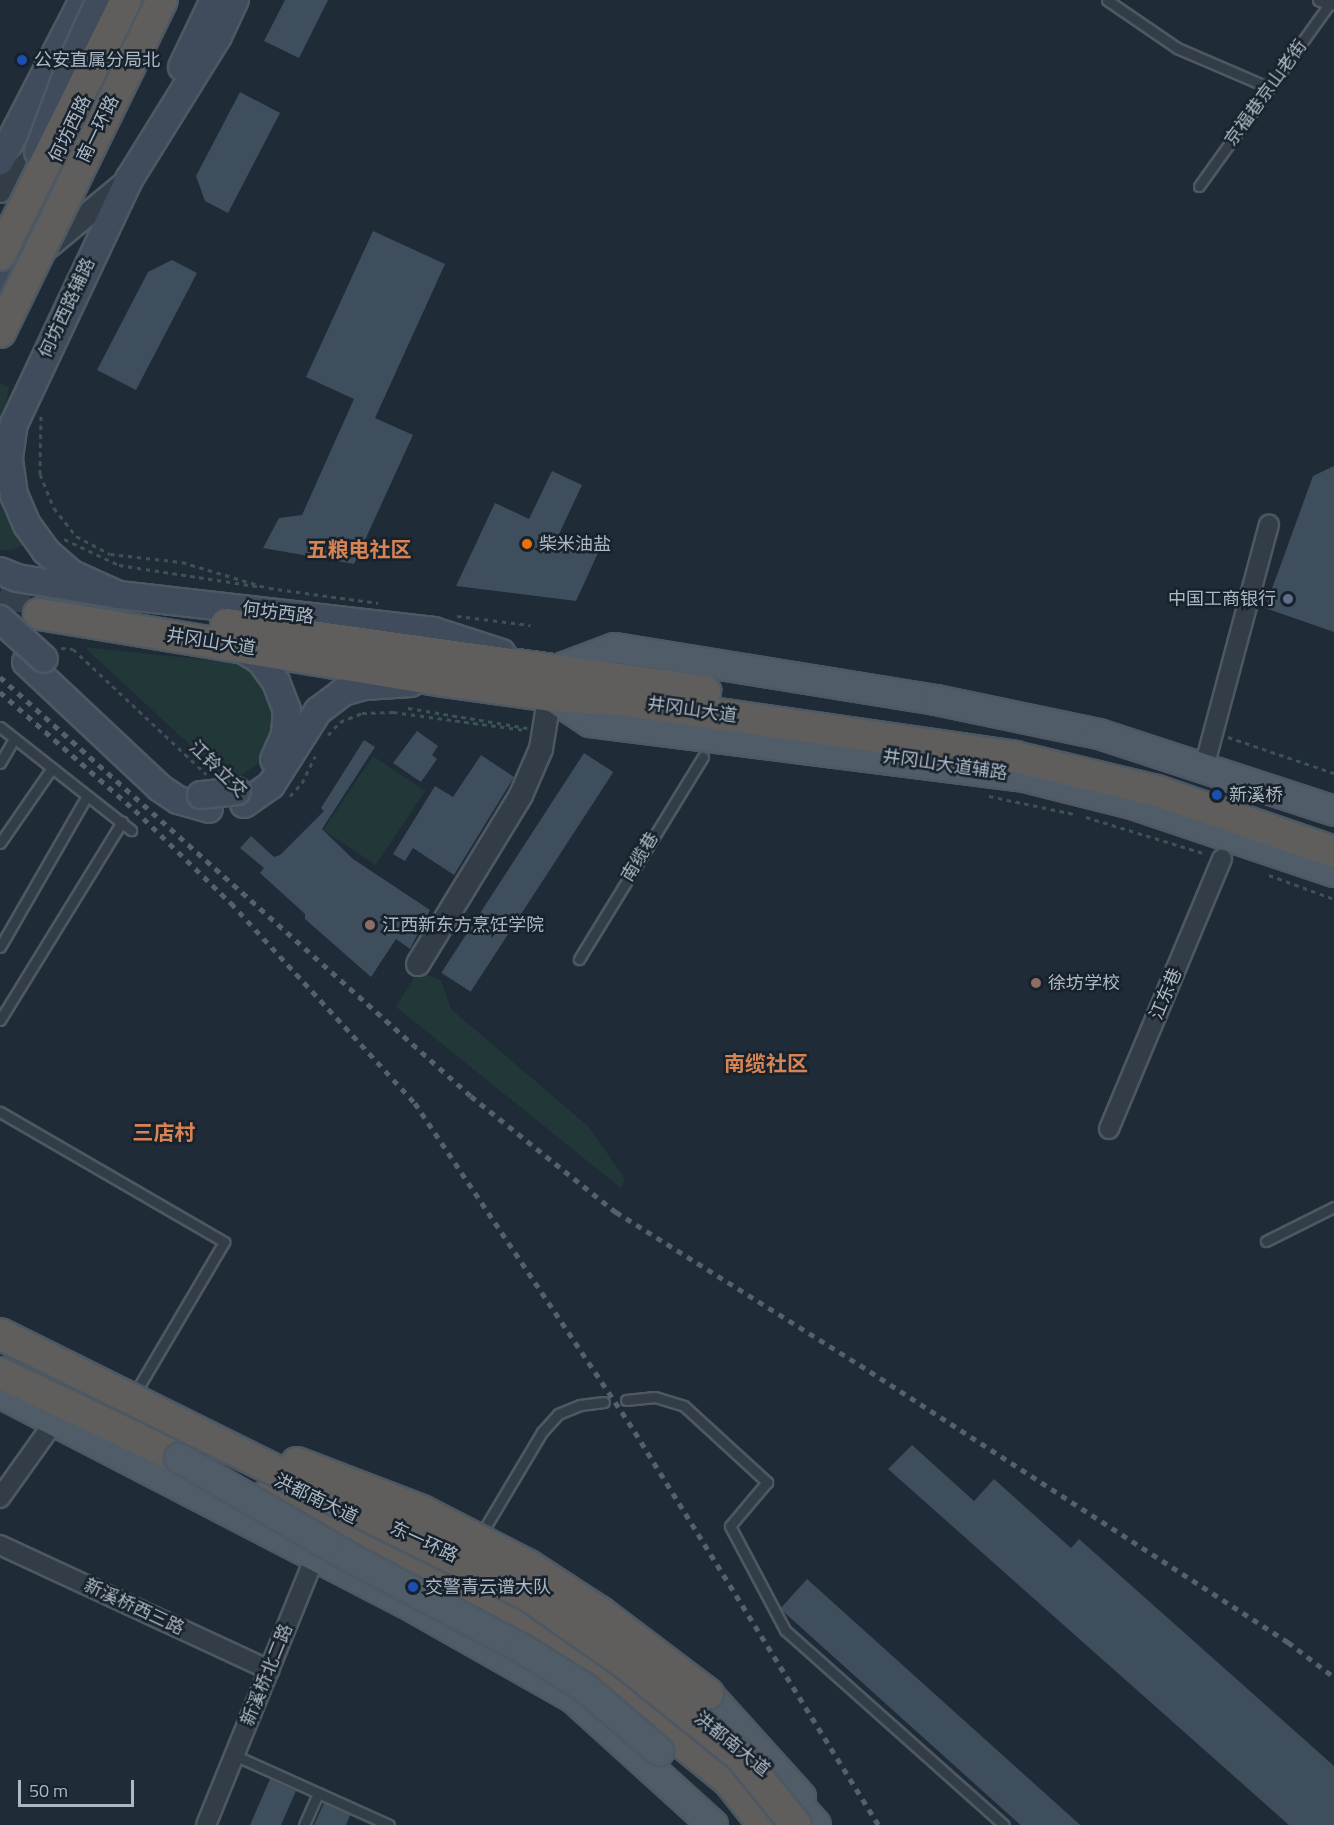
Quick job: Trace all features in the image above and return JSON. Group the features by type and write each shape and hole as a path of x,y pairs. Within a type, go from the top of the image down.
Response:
{"highway":[{"name":"南一环路","path":"2,266 126,0"},
{"name":"南一环路","path":"33,259 162,0"},
{"path":"0,332 33,259 160,47 202,4"},
{"name":"井冈山大道","path":"1334,837 1162,776 1028,742 552,683 40,607 238,646 443,681 552,683 621,700 1015,757 1157,791 1334,852"},
{"name":"东一环路","path":"0,1334 135,1406 472,1565 527,1595 626,1664 741,1757 796,1825"},
{"name":"东一环路","path":"0,1373 179,1458 328,1525 527,1627 615,1688 729,1781 764,1825"},
{"path":"135,1406 422,1511 529,1566 601,1613 708,1694"}],"main road":[{"path":"0,161 9,127 83,0"},
{"path":"2,266 70,66 100,0"},
{"name":"何坊西路","path":"2,266 134,0"},
{"name":"何坊西路","path":"2,266 152,0"},
{"name":"何坊西路辅路","path":"119,595 72,574 46,551 27,525 14,495 9,458 14,424 130,178 218,36 235,0"},
{"path":"130,178 202,4"},
{"name":"何坊西路","path":"0,570 17,578 119,595 434,631 552,683"},
{"path":"0,619 172,781 207,794 240,798 271,785 318,711 343,692 364,686 443,681"},
{"path":"0,638 41,656"},
{"path":"238,646 261,661 276,682 287,710 285,735 277,756 261,777 240,798"},
{"path":"552,683 615,648 1059,724 1204,767 1334,812"},
{"name":"井冈山大道辅路","path":"552,683 590,722 1020,776 1132,804 1334,872"},
{"name":"洪都南大道","path":"0,1347 135,1406 488,1582 617,1650 772,1776 816,1825"},
{"path":"0,1393 315,1556 573,1698 713,1825"},
{"path":"179,1458 349,1557 523,1649 584,1687 659,1751 734,1825"},
{"path":"708,1694 770,1758 823,1825"}],"street":[{"path":"0,191 81,107"},
{"path":"2,266 130,178"},
{"path":"1204,767 1269,525"},
{"path":"418,964 521,795 544,733 552,683"},
{"name":"江东巷","path":"1109,1129 1222,859"},
{"path":"0,1498 55,1421"},
{"name":"新溪桥北二路","path":"206,1825 328,1525"},
{"name":"新溪桥西三路","path":"0,1545 269,1670"}],"lane":[{"path":"1107,0 1177,48 1270,88"},
{"path":"1318,0 1331,3"},
{"name":"京福巷京山老街","path":"1199,186 1331,3"},
{"path":"0,727 131,830"},
{"path":"0,763 15,738"},
{"name":"南缆巷","path":"579,959 703,757"},
{"path":"0,843 52,768"},
{"path":"0,947 87,796"},
{"path":"0,1020 122,822"},
{"path":"0,1112 224,1242 135,1406"},
{"path":"1266,1241 1334,1207"},
{"path":"626,1400 655,1397 684,1406 768,1482 730,1526 785,1630 1004,1825"},
{"path":"472,1565 481,1536 542,1432 558,1414 580,1405 604,1402"},
{"path":"234,1755 318,1793 367,1821 389,1825"},
{"path":"304,1825 318,1793"}],"path":[{"path":"43,410 38,430 40,474 54,508 76,536 110,554 182,562 268,588"},
{"path":"58,541 65,539 118,565 268,588 374,601 384,606"},
{"path":"448,614 530,626"},
{"name":"江铃立交","path":"41,656 73,650 207,794"},
{"path":"408,708 511,722"},
{"path":"322,741 340,722 362,713 393,712 544,733"},
{"path":"1214,732 1334,773"},
{"path":"282,804 302,783 317,752"},
{"path":"978,794 1084,816 1222,859"},
{"path":"1263,873 1334,899"}],"green space":[{"path":"0,383 9,387 0,444"},
{"path":"0,484 30,541 13,550 0,550"},
{"path":"84,647 236,663 256,672 264,680 278,715 268,756 231,783"},
{"path":"373,756 425,791 375,865 323,830"},
{"path":"417,972 441,980 451,1009 589,1127 625,1179 621,1188 396,1007"}],"building":[{"path":"285,0 328,0 299,58 264,41"},
{"path":"240,92 280,113 228,213 205,201 196,176"},
{"path":"373,231 445,264 375,418 413,435 354,564 263,548 279,518 302,515 354,399 306,377"},
{"path":"172,260 197,273 136,390 97,370 148,272"},
{"path":"1334,466 1334,632 1265,608 1313,476"},
{"name":"柴米油盐","path":"552,471 582,485 559,534 598,553 576,601 456,586 495,503 529,519"},
{"path":"417,731 438,746 432,755 437,759 421,782 393,763"},
{"path":"364,740 375,747 322,829 353,859 430,910 410,949 396,939 371,977 305,919 305,914 260,873 264,868 240,848 251,836 274,857 280,855 324,811 321,808"},
{"path":"584,753 613,772 471,992 441,973"},
{"path":"481,755 514,777 454,875 413,848 405,861 393,854 435,786 453,797"},
{"path":"912,1445 974,1501 994,1479 1071,1548 1079,1539 1334,1766 1334,1825 1289,1825 888,1469"},
{"path":"807,1579 1080,1825 1020,1825 780,1609"},
{"path":"270,1779 296,1791 281,1825 250,1825"},
{"path":"324,1803 350,1815 346,1825 314,1825"}],"tunnel":[{"path":"0,594 41,600"}],"railway":[{"path":"0,677 471,1096 616,1212 860,1365 1288,1642 1334,1677"},
{"path":"0,692 135,810 231,903 415,1103 635,1432 879,1825"}],"place":[{"name":"公安直属分局北","path":"22,60"},
{"name":"柴米油盐","path":"527,544"},
{"name":"中国工商银行","path":"1288,599"},
{"name":"新溪桥","path":"1217,795"},
{"name":"江西新东方烹饪学院","path":"370,925"},
{"name":"徐坊学校","path":"1036,983"},
{"name":"交警青云谱大队","path":"413,1587"}],"district":[{"name":"五粮电社区","path":"359,549"},
{"name":"南缆社区","path":"766,1063"},
{"name":"三店村","path":"164,1132"}]}
